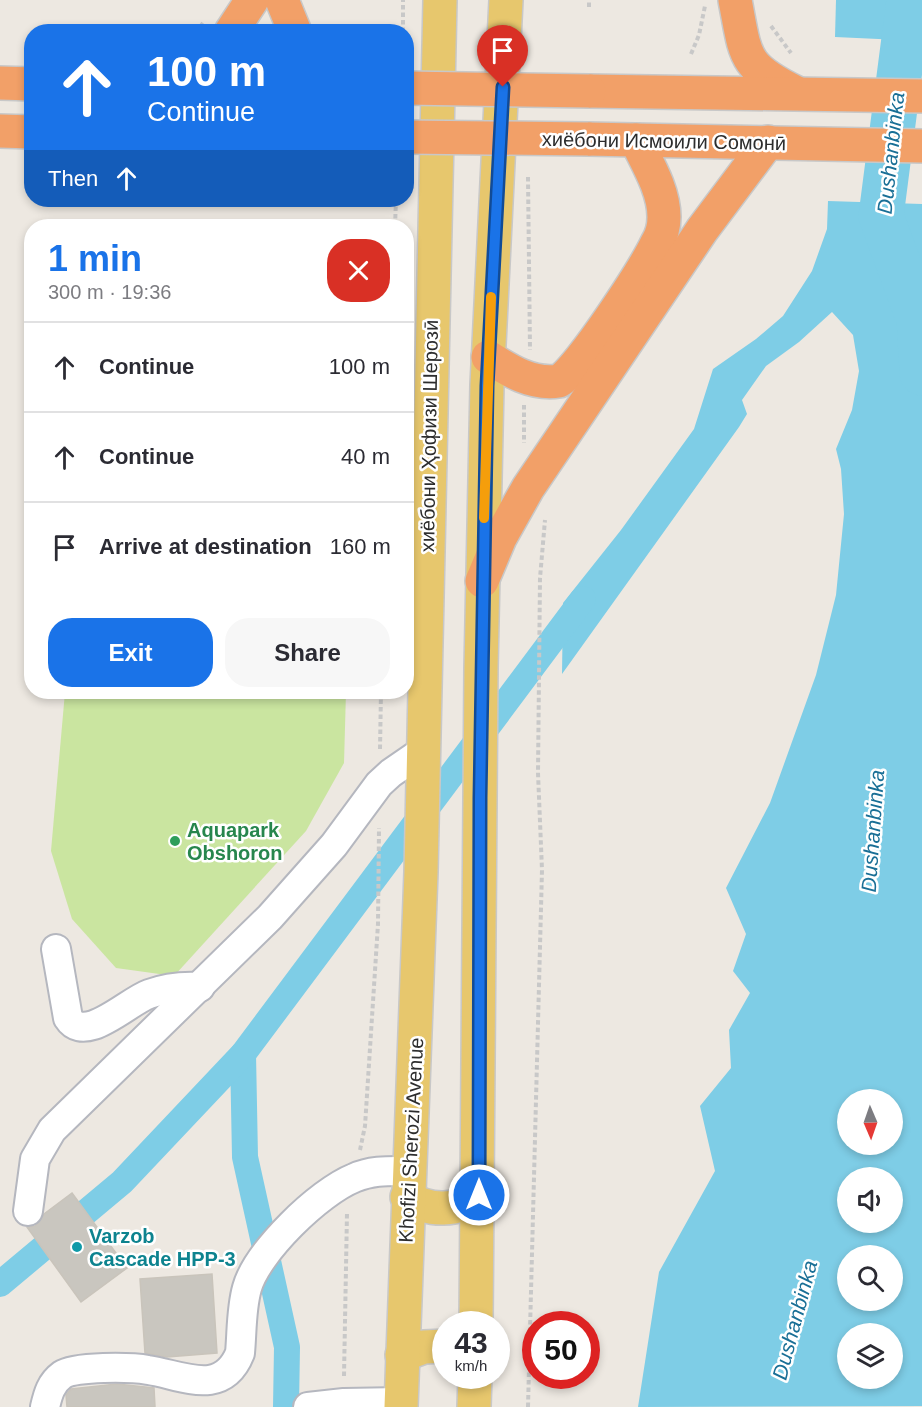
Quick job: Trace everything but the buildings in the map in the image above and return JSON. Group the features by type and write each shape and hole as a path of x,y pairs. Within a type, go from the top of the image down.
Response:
{"highway":[{"path":"236,24 252,0"},
{"path":"282,0 291,24"},
{"path":"735,0 745,55 773,81 797,93"},
{"path":"698,92 732,74 745,55"},
{"path":"0,83 24,84"},
{"path":"414,88 922,96"},
{"path":"0,131 24,132"},
{"name":"хиёбони Исмоили Сомонӣ","path":"414,137 922,146"},
{"path":"488,357 513,373 541,382 559,381 578,364 651,254 663,230 664,209 661,197 636,140"},
{"path":"482,581 504,531 528,488 702,230 782,142"}],"main road":[{"name":"хиёбони Ҳофизи Шерозӣ","path":"421,872 440,0"},
{"path":"476,1311 482,581 488,357 506,0"},
{"name":"Khofizi Sherozi Avenue","path":"401,1405 421,872"},
{"path":"408,1184 417,1204 438,1208 461,1206 479,1195"},
{"path":"402,1355 432,1347"},
{"path":"474,1407 475,1389"}],"lane":[{"path":"28,1211 35,1159 52,1130 200,987 310,873 379,791 391,772 423,751"},
{"path":"56,949 68,1018 73,1026 80,1028 99,1023 148,994 184,986 200,987"},
{"path":"45,1407 52,1385 67,1372 141,1368 198,1381 221,1376 236,1362 240,1353 247,1287 260,1262 274,1245 323,1197 345,1182 374,1171 408,1184"},
{"path":"308,1407 344,1402 401,1405"}],"path":[{"path":"403,0 403,24"},
{"path":"589,0 589,7"},
{"path":"691,54 699,35 706,0"},
{"path":"767,16 774,32 791,53"},
{"path":"528,173 530,361"},
{"path":"516,444 524,445 524,395"},
{"path":"528,1407 542,870 538,773 540,578 542,542 547,514"},
{"path":"378,924 381,699"}],"green space":[{"name":"Aquapark Obshoron","path":"64,699 346,699 344,763 306,831 174,976 116,968 72,919 51,851"}],"water":[{"path":"836,0 922,0 922,41 835,37"},
{"path":"828,201 922,204 922,1406 638,1407 659,1272 715,1171 700,1106 731,1068 729,1030 750,993 733,971 746,934 726,888 770,803 816,675 836,595 844,514 841,469 836,449 852,410 859,371 853,335 832,312 799,342 766,366 742,400 747,414 739,427 562,674 563,603 621,530 694,429 713,369 756,339 783,316 812,271 827,229"}],"waterway":[{"name":"Dushanbinka","path":"909,0 881,216 919,320 922,373"},
{"path":"0,1284 122,1182 243,1054 583,599"},
{"path":"243,1054 245,1157 287,1347 286,1407"}],"slow traffic":[{"path":"484,518 491,297"}],"place":[{"name":"Aquapark Obshoron","path":"175,841"},
{"name":"Varzob Cascade HPP-3","path":"77,1247"}],"route":[{"path":"479,1195 481,668 487,386 503,87"}]}
